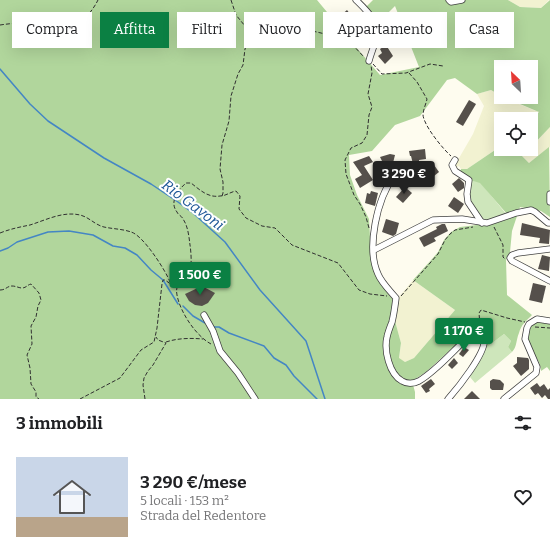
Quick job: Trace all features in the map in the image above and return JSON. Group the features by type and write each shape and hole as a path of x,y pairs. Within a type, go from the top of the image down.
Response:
{"street":[{"path":"356,0 372,17 376,26 376,37 370,61"},
{"path":"449,0 451,2 462,0"},
{"path":"455,160 452,165 455,171 469,180 467,194 468,202 482,223"},
{"path":"394,176 385,191 372,242 374,261 378,274 396,298 386,348 393,371 398,379 405,383 411,384 418,381 434,368 474,332 479,331 484,339 482,350 464,380 448,399"},
{"path":"550,194 550,202"},
{"path":"374,250 433,220 462,219 488,223 531,210 550,223"},
{"path":"550,250 518,253 512,255 510,258 512,261 550,281"},
{"path":"204,315 213,331 220,351 255,399"},
{"path":"504,399 536,373 537,367 525,339 529,324 537,319 550,321"}],"path":[{"path":"0,25 21,23 56,30 66,30 76,25 86,17 93,10 98,0"},
{"path":"231,0 236,15 244,25"},
{"path":"315,32 342,38 350,42 377,67 382,74 409,72 430,64 443,66"},
{"path":"222,196 223,182 220,169 222,146 229,121 231,96 238,74 243,65 246,48"},
{"path":"369,229 366,217 354,195 346,174 345,160 351,148 362,142 367,135 369,115 372,107 368,94 372,73 370,61"},
{"path":"409,72 417,82 427,100 423,114 429,130 455,160"},
{"path":"176,287 187,276 191,265 189,233 183,219 177,213 174,206 179,190 186,183 191,183 202,192 212,196 222,196 236,191 240,196 239,209 246,218 262,226 275,228 292,245 338,263 359,290 370,294 396,298 400,298 438,254 445,240 450,234 455,230 476,226"},
{"path":"0,233 62,215 81,215 98,225 132,232 137,235 153,254 170,282"},
{"path":"494,220 495,222 493,223 495,230 503,245 503,257 505,259 510,258"},
{"path":"80,399 122,377 141,350 154,342 163,280 170,282 176,287 177,298 186,316 204,339 220,351"},
{"path":"0,290 5,290 11,286 24,288 28,284 31,284 40,296 41,300 36,317 31,326 32,344 27,355 31,384 36,392 36,397 39,399"},
{"path":"479,331 479,313 481,310 507,318 522,320 535,327 550,328"},
{"path":"156,336 158,340 166,343"},
{"path":"145,399 143,385 144,378 166,343 173,340 192,338 204,339"}],"green space":[{"path":"0,0 317,0 327,12 323,12 323,48 357,48 380,75 419,67 412,48 447,48 447,12 397,12 395,6 389,12 369,12 365,8 373,0 508,0 520,7 541,8 550,0 550,127 538,140 539,112 520,104 538,104 538,60 494,60 494,92 491,90 477,94 455,78 447,80 420,116 395,125 372,151 349,155 350,175 357,195 369,219 371,254 375,273 393,300 399,301 395,321 401,343 399,358 405,362 414,358 455,310 413,280 438,252 444,240 451,232 460,227 477,225 507,214 480,183 470,180 466,175 460,172 461,169 467,169 494,151 494,156 522,156 529,163 549,147 550,217 541,211 520,207 512,231 510,252 506,260 507,295 532,315 521,328 516,346 512,352 508,347 511,341 504,334 487,347 487,339 472,330 426,372 412,381 415,399 0,399"},
{"path":"508,0 549,0 541,8 520,7"},
{"path":"491,90 494,92 494,104 519,104 539,112 494,112 494,151 467,169 461,169 459,166 456,167 455,165 473,134 484,106 477,94"},
{"path":"550,127 550,147 529,163 522,156 538,156 538,140"},
{"path":"470,180 480,182 507,215 486,222 480,218 469,200"},
{"path":"413,280 455,310 414,358 405,362 399,359 401,343 395,321 399,297"},
{"path":"538,320 550,322 550,371 547,367 541,371 527,338 526,333 528,328 531,324"},
{"path":"504,334 511,341 508,347 512,352 475,383 470,377 486,346 487,347"}],"building":[{"path":"388,48 393,56 385,64 378,56 382,53 380,49"},
{"path":"469,100 476,104 463,126 456,122"},
{"path":"425,149 426,159 419,160 419,163 413,164 409,151"},
{"path":"390,154 395,155 393,163 384,165 380,157"},
{"path":"369,156 373,162 364,166 373,180 360,188 355,179 362,175 353,162"},
{"path":"434,165 439,172 429,180 424,173"},
{"path":"459,178 464,183 464,188 458,192 452,184"},
{"path":"405,187 412,193 403,203 396,197"},
{"path":"371,191 378,193 375,206 365,203 367,193 370,194"},
{"path":"454,197 464,204 458,213 448,206"},
{"path":"386,219 399,223 396,234 393,236 382,232"},
{"path":"522,223 550,230 549,244 539,243 540,238 520,235"},
{"path":"445,224 448,231 434,238 436,241 424,247 419,238 437,229 436,227"},
{"path":"542,255 550,257 549,271 538,269"},
{"path":"533,283 546,286 542,303 529,300"},
{"path":"202,286 215,293 208,303 202,306 195,305 189,301 185,294"},
{"path":"464,347 469,350 463,357 459,354"},
{"path":"517,357 528,358 529,360 529,369 521,376 513,366 517,363"},
{"path":"454,358 458,363 452,369 448,365"},
{"path":"431,379 435,384 429,389 430,391 426,393 421,386"},
{"path":"493,379 500,380 504,384 503,390 492,390 490,388 490,381"},
{"path":"537,383 540,387 544,384 548,390 550,388 550,399 548,399 545,395 542,398 538,393 535,395 530,388"},
{"path":"472,391 480,399 464,399"}],"waterway":[{"name":"Rio Gavoni","path":"0,69 30,104 48,121 104,158 151,184 178,202 193,213 225,242 260,290 306,341 325,399"},
{"path":"0,251 17,242 48,232 69,231 93,235 113,246 125,248 137,255 163,280 178,304"},
{"path":"183,306 193,316 205,323"},
{"path":"212,327 219,327 229,333 264,346 274,358 286,365 294,376 317,399"}]}
